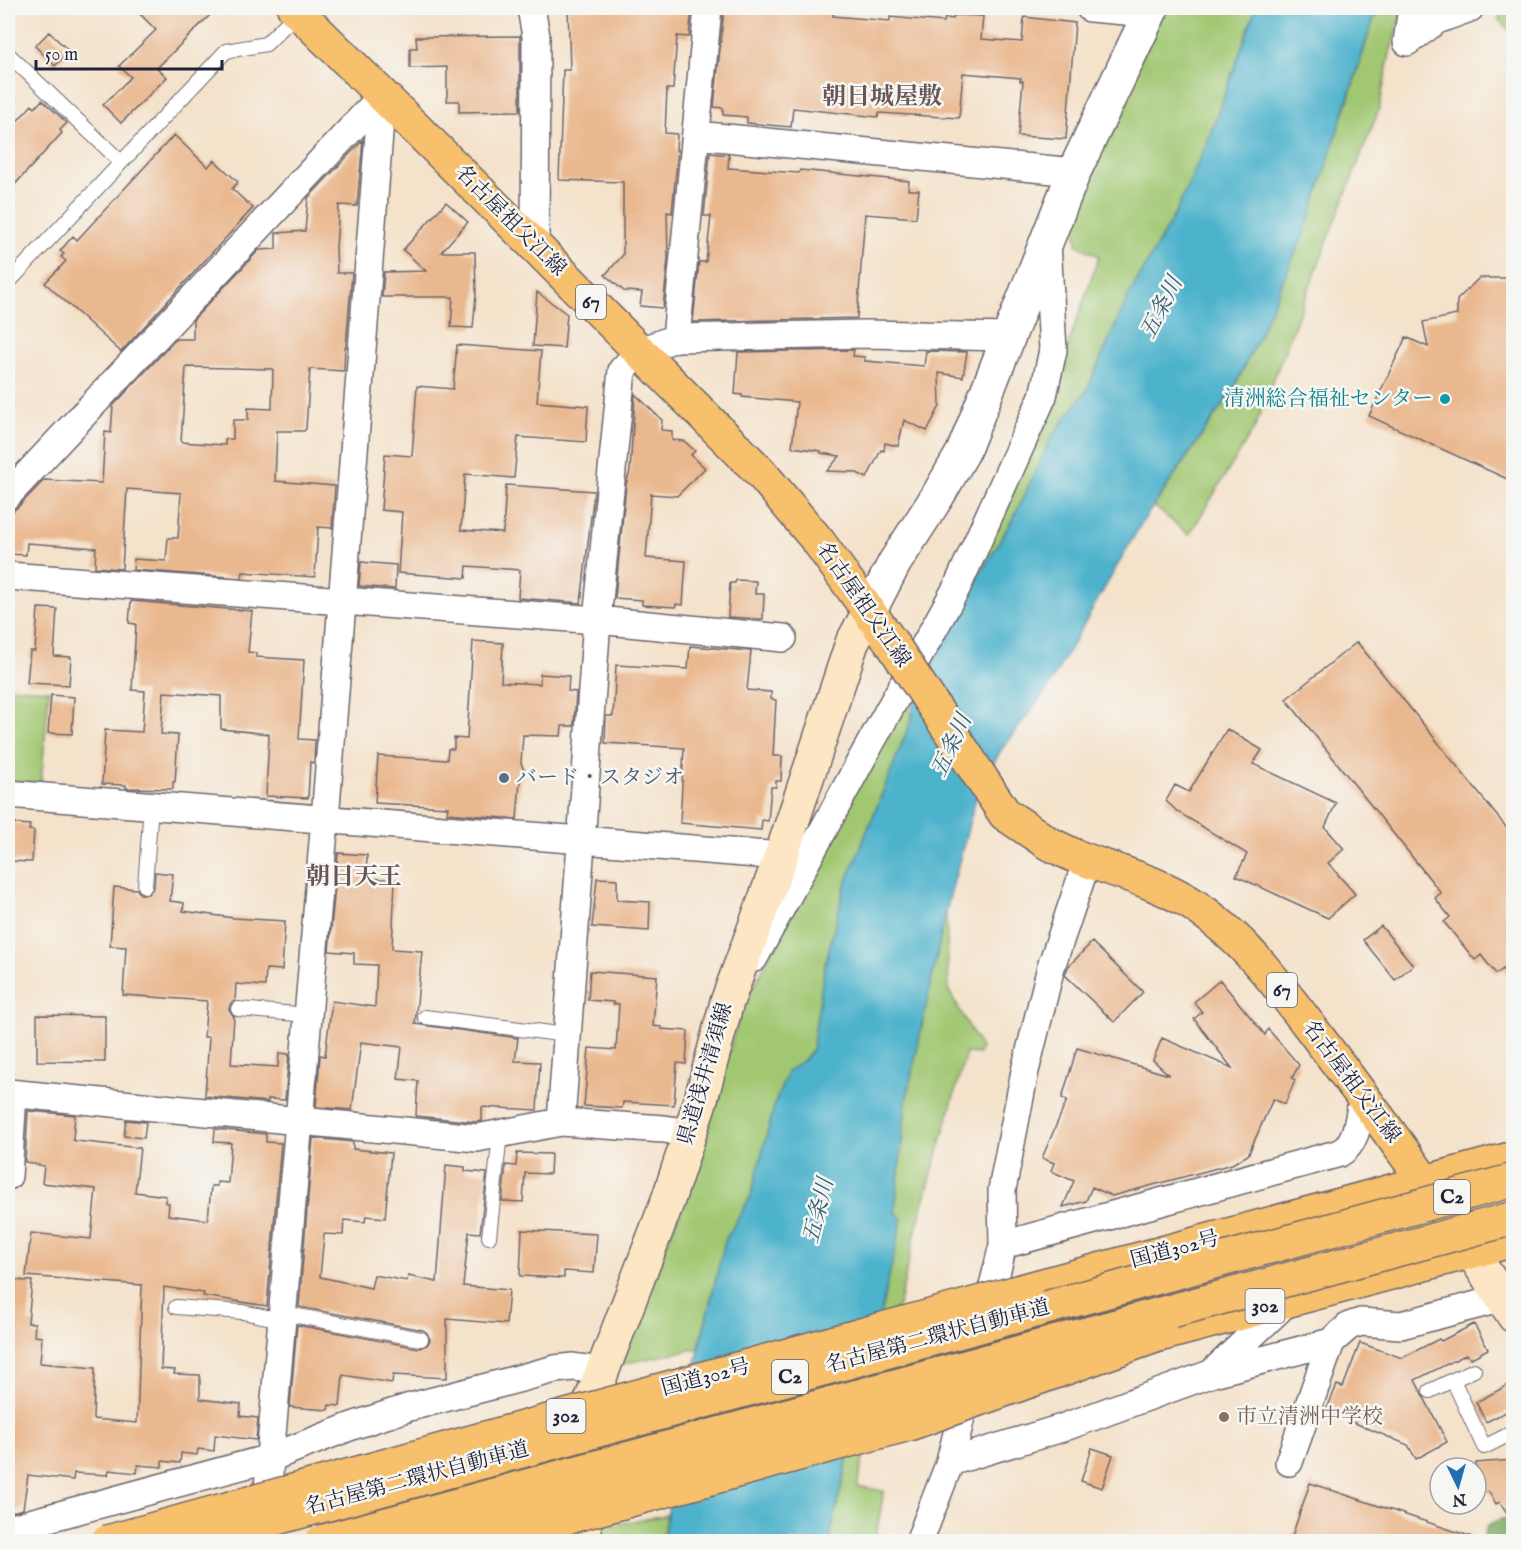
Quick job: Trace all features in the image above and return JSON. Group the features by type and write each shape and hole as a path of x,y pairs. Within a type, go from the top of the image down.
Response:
{"main road":[{"name":"名古屋祖父江線","path":"296,10 761,473 818,541 891,642 1005,814 1048,843 1081,859 1142,879 1192,904 1230,933 1271,976 1363,1096 1425,1182"},
{"name":"県道浅井清須線","path":"586,1542 576,1440 668,1200 690,1133 727,1002 781,855 852,643 869,612"},
{"name":"国道302号","path":"107,1542 1514,1158"},
{"name":"名古屋第二環状自動車道","path":"189,1542 1514,1180"},
{"path":"1425,1182 1508,1307"},
{"name":"名古屋第二環状自動車道","path":"321,1542 1514,1218"},
{"name":"302","path":"402,1542 1017,1373 1514,1240"},
{"path":"476,1542 909,1424 1400,1249"}],"street":[{"path":"531,8 536,36 535,246"},
{"path":"676,338 708,8"},
{"path":"869,612 895,562 963,452 1074,172 1150,9 1090,8"},
{"path":"1412,8 1407,42 1437,20 1470,8"},
{"path":"8,495 382,96"},
{"path":"265,1542 382,96"},
{"path":"696,135 1074,172"},
{"path":"727,1002 765,940 957,588 1042,396 1053,350 1047,237"},
{"path":"561,1122 597,620 622,370 640,351 676,338 867,334 1008,337"},
{"path":"8,576 597,620 783,638"},
{"path":"8,794 781,855"},
{"path":"919,1542 950,1462 1003,1245 1002,1190 1025,1071 1081,859"},
{"path":"8,1176 10,1094 477,1138 561,1122 690,1133"},
{"path":"1003,1245 1340,1153 1351,1142 1357,1127 1363,1096"},
{"path":"1213,1373 1289,1300"},
{"path":"950,1462 1062,1428 1213,1373 1331,1342 1349,1326 1361,1322 1401,1325 1508,1307"},
{"path":"1289,1462 1331,1342"},
{"path":"8,1528 270,1458 352,1426 410,1407 555,1369 573,1367 602,1371"}],"lane":[{"path":"8,284 226,51 266,44 296,10"},
{"path":"9,58 121,162"},
{"path":"145,886 151,806"},
{"path":"238,1009 308,1015"},
{"path":"425,1017 567,1035"},
{"path":"489,1237 500,1134"},
{"path":"176,1307 282,1317 421,1339"},
{"path":"1430,1391 1474,1370"},
{"path":"1453,1380 1484,1448 1514,1432"}],"green space":[{"path":"1164,8 1256,8 1207,143 1177,210 1128,297 1087,390 1051,438 1014,517 960,608 1047,406 1099,256 1077,245 1073,207"},
{"path":"1377,8 1403,8 1390,53 1379,109 1255,427 1189,535 1154,506 1234,388 1260,334 1347,104"},
{"path":"1505,8 1513,8 1513,34 1498,19"},
{"path":"8,687 49,690 41,784 8,781"},
{"path":"901,700 913,716 844,889 825,965 812,1050 805,1059 788,1072 775,1103 751,1196 725,1241 699,1348 617,1365 696,1173 739,1015"},
{"path":"946,911 949,991 981,1048 979,1054 966,1053 917,1226 857,1486 884,1491 875,1541 829,1542 901,1220 895,1211 906,1101"},
{"path":"667,1515 662,1541 603,1541 602,1527"},
{"path":"1513,1518 1513,1541 1482,1542 1487,1527 1500,1519"}],"water":[{"name":"五条川","path":"1256,8 1377,8 1308,224 1234,388 1141,524 1046,691 1001,750 977,794 946,911 906,1101 895,1211 902,1219 829,1541 662,1542 699,1348 725,1241 751,1196 775,1103 788,1071 805,1059 812,1050 825,965 844,889 913,716 912,707 960,608 1014,517 1051,438 1087,390 1128,297 1177,210 1207,143"}],"building":[{"path":"134,8 217,8 157,68 167,77 121,123 103,105 131,77 119,66 156,30"},
{"path":"568,8 692,8 689,37 677,36 673,89 667,89 665,133 677,134 676,150 678,150 672,213 667,212 668,259 663,308 640,306 642,292 624,291 605,275 623,255 623,182 559,180 563,70 570,70"},
{"path":"834,8 833,16 890,21 890,17 944,22 945,18 953,19 954,15 983,16 981,39 1022,42 1024,17 1075,23 1066,139 1018,136 1023,81 1020,81 1021,78 963,73 959,118 879,113 878,117 793,108 791,127 747,123 747,117 723,115 723,108 714,107 724,9"},
{"path":"49,32 69,51 55,66 35,46"},
{"path":"520,36 520,111 459,112 459,101 447,101 447,67 410,68 410,48 417,48 416,37"},
{"path":"42,100 67,123 60,130 62,133 8,192 8,131 32,105 35,108"},
{"path":"174,135 208,167 214,160 238,182 232,189 253,208 121,352 45,283 66,261 61,257 64,254 60,251 73,236 77,240"},
{"path":"363,140 357,206 339,205 337,273 352,273 344,371 310,369 306,429 304,431 277,431 275,481 335,486 332,528 318,527 315,577 243,572 242,578 133,570 134,559 166,561 168,538 178,538 181,493 127,489 122,569 95,567 96,548 27,543 26,555 8,554 8,515 44,480 102,483 105,432 111,433 113,406 176,339 193,339 193,320 259,250 276,249 276,233 305,231 308,198","holes":["186,367 273,369 272,409 248,408 248,420 233,420 233,439 225,439 225,445 181,442"]},
{"path":"710,153 729,155 728,168 799,173 800,170 909,181 908,190 919,190 916,218 865,214 857,318 693,322 699,262 706,262 711,216 704,216"},
{"path":"446,202 468,222 441,252 475,252 476,294 473,328 451,327 453,297 382,297 384,272 426,271 403,250"},
{"name":"清洲総合福祉センター","path":"1479,278 1514,278 1514,482 1369,416 1406,337 1428,347 1423,322 1457,315 1457,300"},
{"path":"537,292 567,314 564,348 533,346"},
{"path":"457,345 541,351 537,402 588,406 586,442 518,437 514,478 465,474 461,530 503,533 506,485 594,491 581,603 518,598 520,570 467,566 466,578 398,573 402,512 381,510 385,454 412,456 417,386 453,389"},
{"path":"854,350 853,356 865,357 865,361 924,366 926,351 967,352 963,377 939,373 940,406 927,431 904,420 898,446 885,443 884,451 881,450 867,478 855,472 827,471 840,456 792,447 797,402 742,397 742,395 735,394 738,352"},
{"path":"635,394 662,420 661,430 672,431 672,440 684,441 695,451 691,455 705,468 677,496 651,494 646,558 686,561 683,605 676,604 676,607 642,605 642,600 615,598 626,484 630,471"},
{"path":"361,562 396,565 395,589 359,586"},
{"path":"736,580 756,581 755,594 764,594 763,619 728,617 730,583 735,583"},
{"path":"131,601 252,611 248,652 256,653 256,657 304,660 299,739 315,740 314,763 310,762 308,798 266,796 269,734 221,729 221,696 164,692 161,734 178,735 173,789 126,788 126,785 102,784 105,730 142,732 145,691 132,690 136,624 129,623"},
{"path":"38,608 57,609 54,656 71,657 69,685 27,683 30,651 35,651"},
{"path":"473,641 503,643 501,682 540,684 540,674 569,676 568,691 576,692 574,726 562,726 561,736 523,735 521,763 524,770 520,781 517,819 447,813 448,807 375,803 378,756 447,760 448,749 454,749 454,738 467,739"},
{"path":"1357,642 1514,837 1514,983 1503,969 1496,974 1481,955 1475,960 1444,922 1450,917 1435,898 1441,893 1286,699"},
{"path":"690,646 751,651 747,690 771,692 771,699 776,700 773,756 782,756 781,781 776,781 776,787 771,787 768,821 762,820 761,830 680,823 684,748 605,743 606,716 613,716 616,665 688,669"},
{"path":"51,695 74,697 72,734 48,733"},
{"path":"1227,729 1262,750 1253,764 1336,803 1325,827 1344,849 1328,863 1355,894 1328,918 1236,876 1247,854 1178,812 1166,801 1175,785 1189,792"},
{"path":"8,823 30,825 29,830 34,831 32,862 8,861"},
{"path":"338,853 367,855 366,878 395,880 392,949 422,951 415,1024 518,1038 515,1061 540,1062 537,1110 482,1107 482,1121 476,1122 416,1116 418,1081 398,1079 402,1047 361,1042 352,1110 316,1107 320,1055 325,1056 332,1001 375,1007 377,965 354,964 354,953 329,951"},
{"path":"155,872 173,874 170,901 184,903 183,911 234,918 285,921 282,970 266,969 265,986 236,984 235,1001 231,1003 229,1009 234,1017 231,1064 278,1067 279,1053 289,1054 285,1100 268,1099 268,1102 205,1096 209,1037 204,1037 207,1001 123,995 126,947 110,946 114,887 137,889 140,894 148,894 154,887"},
{"path":"597,878 617,879 617,900 650,902 649,931 592,927"},
{"path":"1381,926 1413,965 1395,980 1363,940"},
{"path":"1092,942 1143,992 1114,1022 1065,975 1068,967"},
{"path":"590,971 657,976 653,1026 661,1027 661,1029 688,1031 686,1064 677,1063 674,1105 623,1102 622,1108 584,1106 589,1048 616,1050 619,1004 588,1000"},
{"path":"1220,980 1265,1035 1268,1029 1299,1065 1292,1078 1295,1080 1285,1104 1273,1099 1248,1155 1232,1164 1112,1196 1092,1187 1086,1201 1063,1207 1074,1181 1051,1171 1054,1163 1042,1158 1067,1100 1062,1098 1077,1048 1169,1075 1153,1060 1162,1038 1232,1068 1194,1019 1202,1012 1194,1002"},
{"path":"37,1015 105,1016 105,1062 37,1061"},
{"path":"28,1111 75,1115 73,1140 76,1141 140,1148 135,1192 166,1196 166,1203 169,1203 168,1215 208,1220 211,1186 217,1186 217,1182 228,1183 231,1143 214,1142 215,1129 266,1134 266,1142 281,1143 267,1306 164,1287 161,1369 175,1370 174,1374 200,1375 200,1399 241,1404 240,1416 258,1418 256,1440 215,1435 214,1451 198,1449 197,1455 181,1453 180,1463 162,1461 162,1467 138,1465 137,1473 109,1470 108,1475 74,1473 73,1480 28,1475 23,1509 8,1513 10,1280 32,1281 28,1323 35,1323 34,1336 42,1337 40,1363 95,1368 93,1419 137,1423 142,1285 26,1276 31,1233 91,1239 96,1189 42,1183 44,1166 25,1162"},
{"path":"126,1120 146,1122 144,1138 124,1136"},
{"path":"313,1138 353,1142 353,1149 391,1153 385,1218 366,1216 365,1222 344,1220 343,1235 324,1234 320,1277 371,1288 374,1275 407,1281 408,1276 437,1282 446,1165 465,1167 465,1171 487,1173 480,1233 469,1232 463,1286 509,1290 506,1324 447,1319 447,1378 393,1375 392,1383 343,1375 340,1406 329,1405 328,1410 290,1407 297,1325 419,1348 427,1345 430,1340 423,1330 299,1307"},
{"path":"517,1153 551,1154 550,1174 525,1173 523,1202 502,1201 506,1165 516,1166"},
{"path":"522,1230 597,1234 594,1273 564,1271 564,1278 520,1276"},
{"path":"1474,1324 1488,1349 1470,1359 1467,1354 1415,1380 1447,1442 1416,1459 1408,1445 1326,1411 1337,1385 1343,1387 1360,1343 1402,1358"},
{"path":"1514,1382 1514,1408 1486,1422 1476,1402"},
{"path":"1092,1448 1113,1455 1102,1488 1081,1481"},
{"path":"1514,1460 1514,1524 1500,1502 1496,1504 1488,1492 1488,1462"},
{"path":"1310,1483 1475,1538 1474,1542 1290,1542"}],"place":[{"name":"清洲総合福祉センター","path":"1445,399"},
{"name":"バード・スタジオ","path":"504,778"},
{"name":"市立清洲中学校","path":"1224,1417"}],"district":[{"name":"朝日城屋敷","path":"882,97"},
{"name":"朝日天王","path":"354,877"}]}
